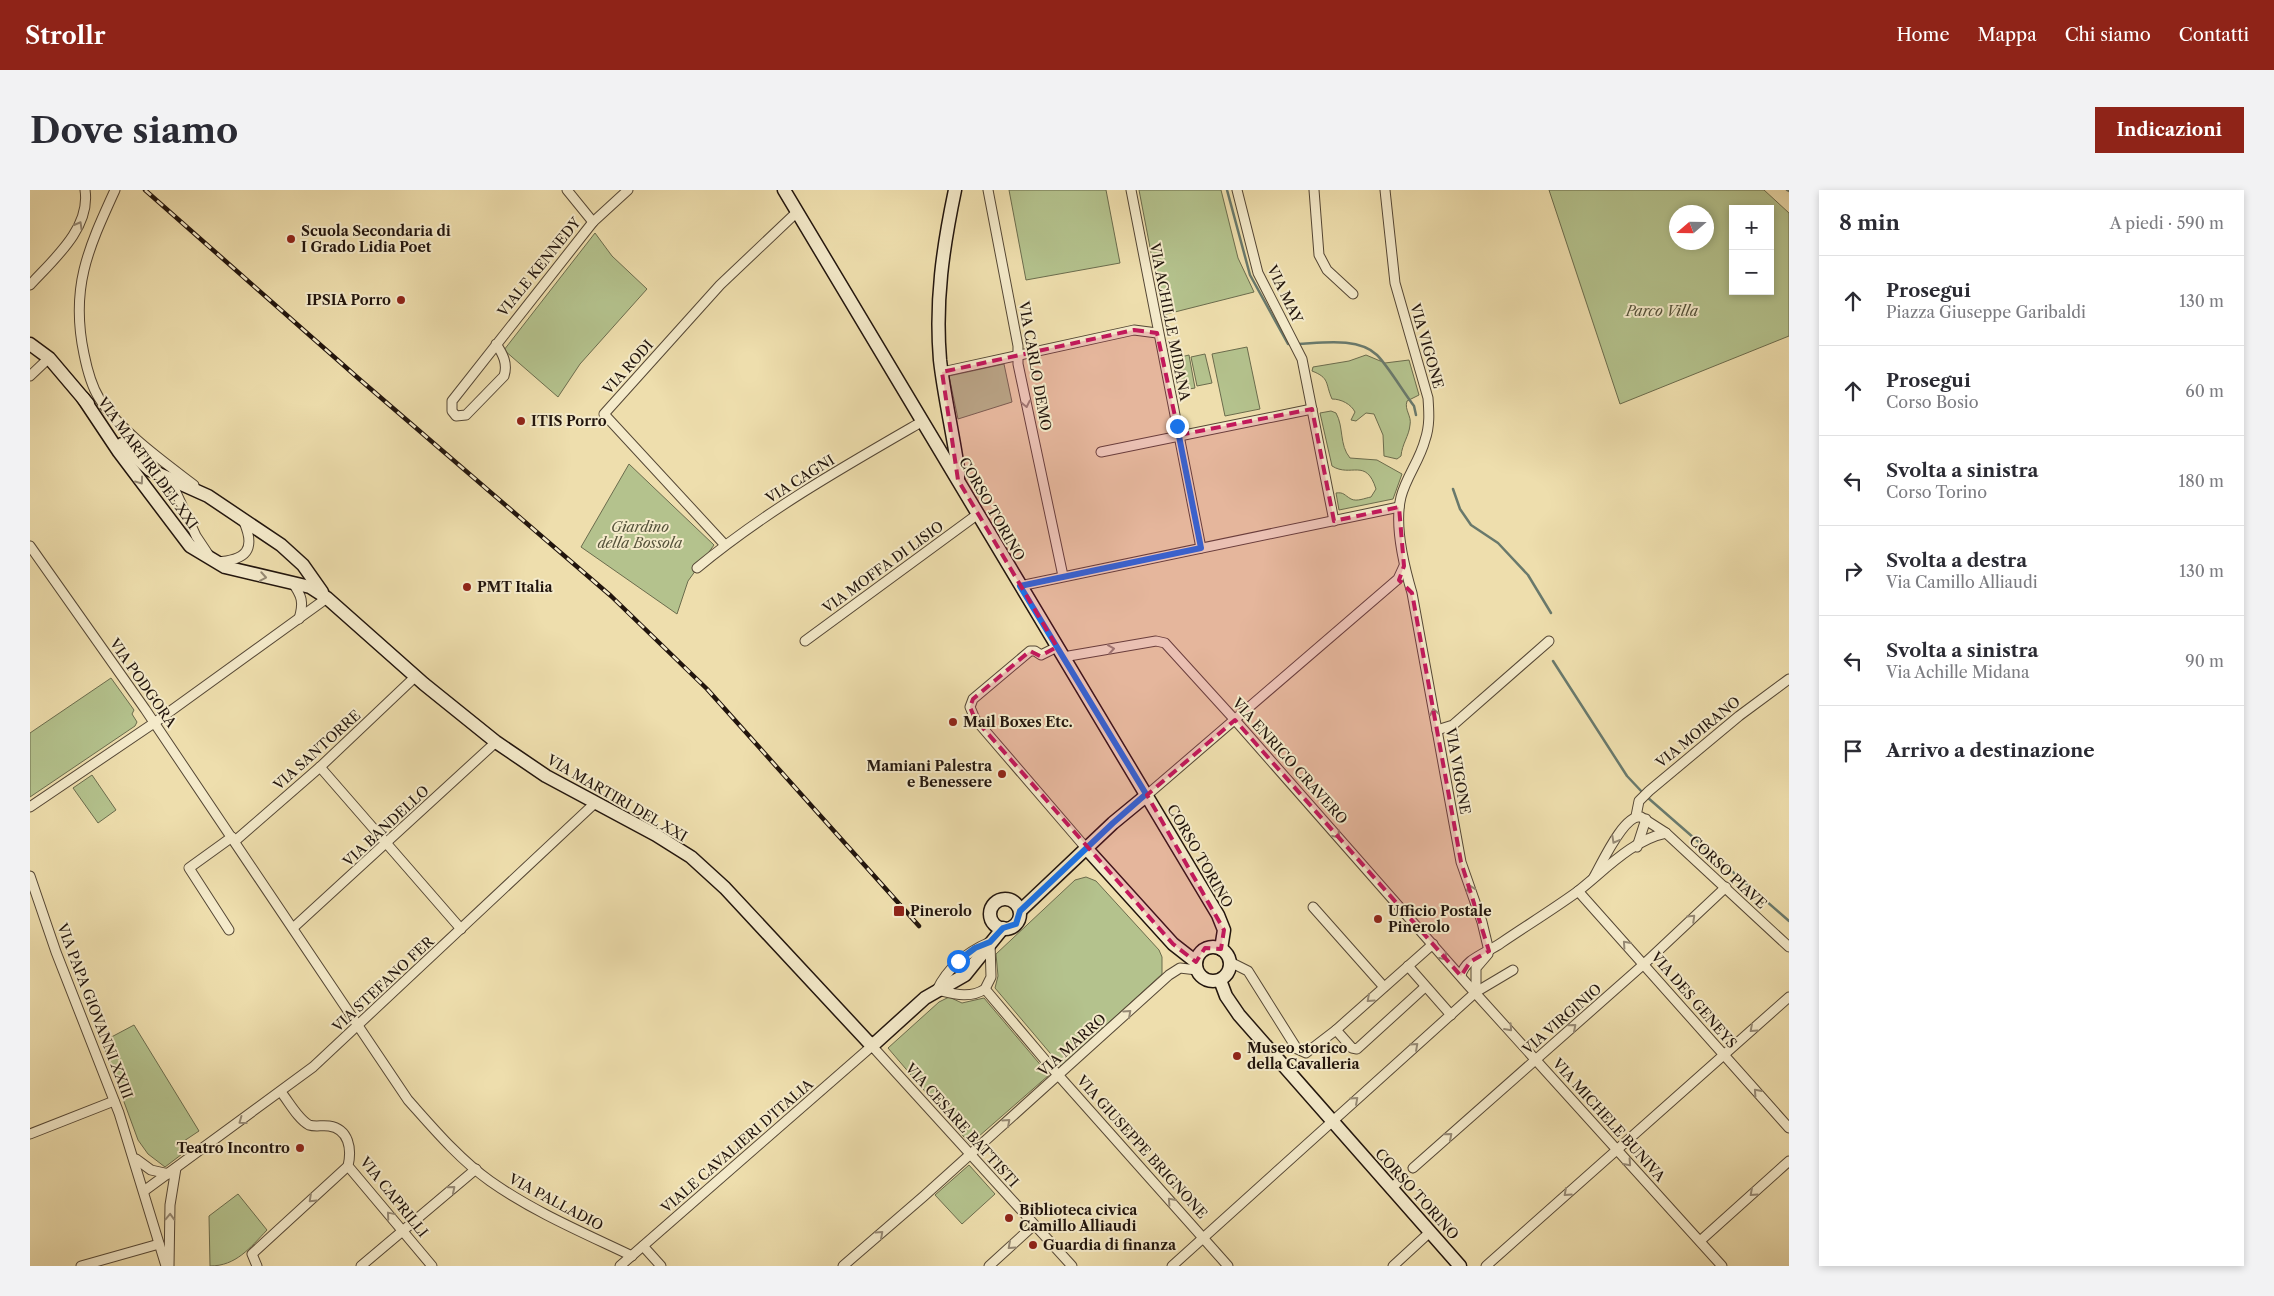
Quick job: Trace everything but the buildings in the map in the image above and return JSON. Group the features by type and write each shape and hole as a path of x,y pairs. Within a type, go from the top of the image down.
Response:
{"street":[{"path":"30,285 58,255 86,212 86,190"},
{"path":"116,190 90,244 82,274 79,307 81,339 88,370 99,398 123,425 156,456"},
{"path":"567,190 593,222"},
{"name":"VIALE KENNEDY","path":"496,344 502,354 506,368 504,376 466,415 456,416 452,411 452,401 496,344 593,222 628,190"},
{"name":"CORSO TORINO","path":"784,190 1218,915 1224,930 1221,949"},
{"path":"955,190 939,276 939,330 942,372 958,480"},
{"name":"VIA CARLO DEMO","path":"988,190 1018,346 1017,356 1062,576"},
{"name":"VIA ACHILLE MIDANA","path":"1131,190 1157,333 1201,548"},
{"name":"VIA MAY","path":"1237,190 1258,273 1294,344 1306,374 1334,521"},
{"path":"1314,190 1319,255 1327,270 1353,294"},
{"name":"VIA VIGONE","path":"1386,190 1394,283 1424,380 1429,414 1425,441 1403,491 1399,507 1404,566 1412,593 1461,862 1482,922 1489,952"},
{"name":"VIA RODI","path":"725,545 604,414 720,285 797,212"},
{"path":"942,372 1134,330 1157,333"},
{"name":"VIA MARTIRI DEL XXI","path":"30,344 49,358 132,455 150,470 208,496"},
{"path":"30,376 49,358"},
{"name":"VIA MARTIRI DEL XXI","path":"83,398 171,523 190,546 215,563 249,575 310,587 327,598 416,676 496,742 546,776 595,804 656,835 691,857 725,888 872,1046"},
{"path":"1101,452 1312,409"},
{"name":"VIA CAGNI","path":"697,568 725,545 784,503 923,421"},
{"name":"VIA MARTIRI DEL XXI","path":"156,456 171,481 196,536 215,563"},
{"name":"VIA MARTIRI DEL XXI","path":"156,456 244,522 281,546 302,565 327,598"},
{"path":"1020,586 1399,507"},
{"name":"VIA MOFFA DI LISIO","path":"805,641 978,514"},
{"path":"215,563 228,561 246,552 251,544 244,522"},
{"name":"VIA PODGORA","path":"30,546 234,839 359,1026"},
{"path":"872,1046 938,990 966,975 990,942 1003,928 1016,924 1020,911 1086,848 1146,794 1398,579 1404,566"},
{"path":"1398,579 1407,584 1412,593"},
{"path":"292,582 301,594 304,604 299,619"},
{"path":"30,806 154,723 327,598"},
{"name":"VIA ENRICO CRAVERO","path":"1060,652 1161,641 1235,720 1461,976"},
{"path":"1437,730 1453,725 1549,641"},
{"path":"1060,652 1041,655 1035,651 1030,651 973,699 970,707 975,719 1086,848 1173,944 1196,966 1204,979 1215,982 1220,980 1228,973 1230,962 1226,952 1210,947 1205,948 1197,956 1196,966"},
{"name":"VIA SANTORRE","path":"234,839 320,767 416,676"},
{"name":"VIA MOIRANO","path":"1636,816 1639,801 1649,791 1738,716 1789,679"},
{"name":"VIA BANDELLO","path":"293,928 388,844 496,742"},
{"path":"320,767 461,929"},
{"name":"VIA STEFANO FER","path":"144,1191 281,1092 359,1026 595,804"},
{"path":"1594,877 1623,826 1636,816 1646,818 1637,847"},
{"name":"CORSO PIAVE","path":"1646,818 1666,833 1726,886 1789,947"},
{"path":"1476,971 1461,976 1462,970 1470,962 1489,952 1578,891 1594,877 1637,847 1652,838 1666,833"},
{"path":"229,930 189,868 234,839"},
{"name":"VIA PAPA GIOVANNI XXIII","path":"30,876 56,952 134,1156 159,1244 168,1266"},
{"name":"VIA VIRGINIO","path":"1413,1168 1644,964 1726,886"},
{"name":"VIA DES GENEYS","path":"1578,891 1789,1128"},
{"path":"1003,928 994,924 990,915 992,907 996,902 1004,899 1012,900 1020,911"},
{"path":"1314,907 1384,987"},
{"path":"938,990 962,995 973,995 985,989 991,977 990,942"},
{"path":"1230,962 1248,971 1297,1049 1303,1053 1310,1051 1336,1030 1433,944"},
{"path":"1476,992 1476,971 1478,965 1486,958 1489,952"},
{"name":"VIA MARRO","path":"843,1266 971,1154 1172,972 1185,967 1196,966"},
{"path":"1408,966 1451,1015"},
{"path":"1172,1266 1331,1120 1476,992 1513,970"},
{"name":"VIA MICHELE BUNIVA","path":"1461,976 1722,1266"},
{"name":"CORSO TORINO","path":"1220,980 1226,996 1239,1015 1331,1120 1396,1184 1430,1232 1460,1266"},
{"path":"1336,1030 1352,1048 1356,1049 1426,988"},
{"name":"VIA GIUSEPPE BRIGNONE","path":"985,989 1228,1266"},
{"path":"1486,1266 1789,997"},
{"name":"VIA PALLADIO","path":"359,1026 408,1100 476,1169 525,1204 632,1256"},
{"name":"VIA CESARE BATTISTI","path":"872,1046 1072,1266"},
{"name":"VIALE CAVALIERI D'ITALIA","path":"620,1266 872,1046"},
{"name":"VIA CAPRILLI","path":"281,1092 304,1121 311,1126 335,1127 342,1132 350,1148 348,1166 432,1266"},
{"path":"30,1134 114,1101"},
{"path":"134,1156 145,1167 168,1174"},
{"path":"1700,1241 1789,1161"},
{"path":"257,1266 252,1254 348,1166"},
{"path":"168,1266 170,1205 176,1168"},
{"path":"361,1266 476,1169"},
{"path":"989,1266 1034,1225"},
{"path":"1392,1266 1430,1232"},
{"path":"81,1266 159,1244"},
{"path":"643,1246 661,1266"}],"highlighted area":[{"path":"1134,330 1157,333 1179,435 1312,409 1334,521 1399,507 1404,566 1399,580 1412,593 1461,862 1489,951 1470,962 1461,976 1235,720 1147,795 1224,930 1221,949 1205,948 1196,962 1173,944 975,719 970,707 973,699 1030,651 1040,656 1057,647 958,480 942,372"}],"green space":[{"path":"1009,190 1106,190 1120,263 1026,280"},
{"path":"1139,190 1221,190 1238,258 1254,292 1163,315"},
{"name":"Parco Villa","path":"1549,190 1764,190 1789,213 1789,336 1620,404"},
{"path":"595,233 612,256 647,289 580,364 558,397 504,350"},
{"path":"1247,347 1260,409 1225,416 1212,354"},
{"path":"1205,354 1212,383 1197,386 1191,357"},
{"path":"1189,355 1195,388 1183,390 1177,358"},
{"path":"1366,355 1385,363 1409,360 1419,395 1407,401 1406,407 1410,419 1409,429 1401,456 1397,459 1384,456 1383,435 1374,414 1366,413 1356,421 1351,420 1355,412 1353,409 1345,402 1332,399 1322,376 1312,371 1313,367 1349,361"},
{"path":"1004,364 1012,402 958,419 949,376"},
{"path":"1331,411 1336,413 1344,447 1350,458 1377,460 1402,474 1393,499 1339,510 1336,493 1342,493 1353,500 1358,500 1371,497 1376,489 1372,479 1363,471 1345,470 1332,466 1320,413"},
{"name":"Giardino della Bossola","path":"629,464 714,545 688,581 677,614 581,547"},
{"path":"111,678 134,710 132,714 137,722 135,726 30,797 30,733"},
{"path":"92,775 116,810 98,823 73,788"},
{"path":"1086,877 1096,881 1159,950 1162,957 1162,974 1061,1066 995,988 998,976 996,954 1075,880"},
{"path":"949,997 962,1003 984,998 1049,1075 970,1144 888,1048 939,1002"},
{"path":"134,1025 199,1131 184,1141 190,1148 165,1167 148,1154 138,1140 102,1042"},
{"path":"969,1165 995,1194 962,1224 935,1195"},
{"path":"238,1194 267,1230 242,1255 227,1263 210,1266 209,1216"}],"waterway":[{"path":"1227,190 1250,275 1288,344 1293,344"},
{"path":"1298,344 1339,342 1350,343 1369,349 1377,355 1391,373 1414,406 1416,415"},
{"path":"1453,489 1460,509 1471,525 1498,543 1528,575 1551,613"},
{"path":"1553,661 1627,776 1643,793"},
{"path":"1647,797 1789,921"}],"tunnel":[{"path":"1400,1180 1413,1168"}],"railway":[{"path":"145,190 358,378 611,596 707,689 919,926"}],"place":[{"name":"Scuola Secondaria di I Grado Lidia Poet","path":"291,239"},
{"name":"IPSIA Porro","path":"401,300"},
{"name":"ITIS Porro","path":"521,421"},
{"name":"PMT Italia","path":"467,587"},
{"name":"Mail Boxes Etc.","path":"953,722"},
{"name":"Mamiani Palestra e Benessere","path":"1002,774"},
{"name":"Pinerolo","path":"899,911"},
{"name":"Ufficio Postale Pinerolo","path":"1378,919"},
{"name":"Museo storico della Cavalleria","path":"1237,1056"},
{"name":"Teatro Incontro","path":"300,1148"},
{"name":"Biblioteca civica Camillo Alliaudi","path":"1009,1218"},
{"name":"Guardia di finanza","path":"1033,1245"}],"route":[{"path":"958,961 975,948 990,942 1003,928 1007,929 1016,924 1020,911 1146,794 1020,586 1201,548 1177,426"}]}
